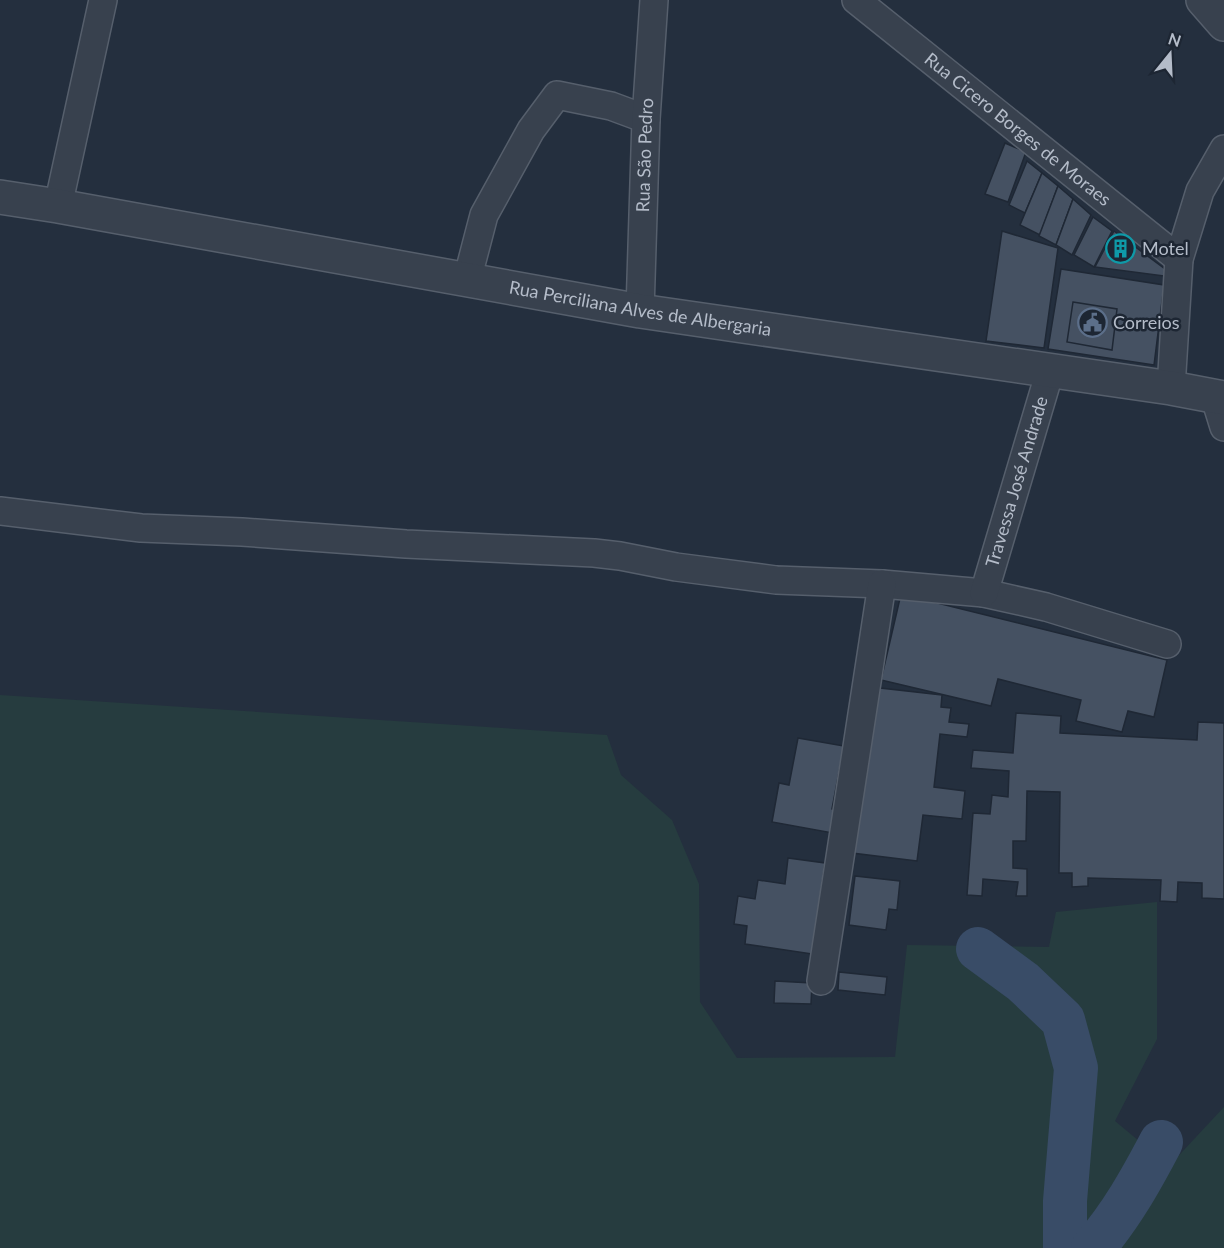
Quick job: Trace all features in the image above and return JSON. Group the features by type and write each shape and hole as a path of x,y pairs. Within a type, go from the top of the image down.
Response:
{"street":[{"path":"58,206 103,0"},
{"name":"Rua São Pedro","path":"640,311 646,119 654,0"},
{"name":"Rua Cicero Borges de Moraes","path":"856,0 1179,260"},
{"path":"1203,0 1224,24"},
{"path":"466,279 484,215 531,130 557,95 611,106 646,119"},
{"path":"1171,388 1179,260 1200,191 1224,149"},
{"name":"Rua Perciliana Alves de Albergaria","path":"0,197 640,311 1171,388 1221,408"},
{"name":"Travessa José Andrade","path":"984,593 1050,371"},
{"path":"0,511 141,528 594,553 676,567 776,580 882,584 984,593 1046,607 1167,644"},
{"path":"820,981 882,584"}],"green space":[{"path":"0,695 607,735 621,775 672,820 699,884 700,1002 737,1058 895,1057 907,945 1049,947 1056,912 1157,902 1157,1039 1115,1121 1169,1166 1224,1107 1224,1248 0,1248"}],"building":[{"path":"1005,143 1026,152 1008,202 985,194"},
{"path":"1027,161 1042,173 1025,213 1009,205"},
{"path":"1042,173 1058,186 1040,235 1020,225"},
{"path":"1058,186 1073,199 1056,245 1039,236"},
{"path":"1073,199 1091,215 1072,255 1056,245"},
{"path":"1093,217 1112,231 1094,267 1074,255"},
{"path":"1002,231 1058,248 1044,348 986,341"},
{"name":"Motel","path":"1114,231 1165,269 1164,276 1095,267"},
{"path":"1061,269 1164,285 1154,365 1048,349"},
{"path":"1073,302 1117,309 1112,350 1067,342"},
{"path":"901,594 1167,660 1154,717 1128,711 1122,732 1076,721 1081,700 998,679 991,706 881,680"},
{"path":"871,687 942,695 941,707 951,708 949,722 969,724 967,737 940,734 934,787 965,791 962,819 923,815 917,861 852,853"},
{"path":"1016,713 1061,716 1060,733 1197,740 1198,722 1224,723 1224,899 1202,898 1202,883 1178,882 1177,902 1160,901 1161,880 1088,878 1088,886 1072,887 1072,873 1059,873 1060,792 1027,791 1026,841 1013,841 1013,868 1027,869 1027,896 1016,896 1018,882 983,879 982,896 967,895 973,813 990,814 992,795 1008,797 1009,771 971,768 973,750 1013,753"},
{"path":"798,738 844,746 832,809 842,811 838,834 772,822 779,783 789,785"},
{"path":"788,858 825,863 812,954 745,944 747,926 734,924 738,896 755,899 758,880 785,884"},
{"path":"855,876 900,881 897,910 889,909 886,930 849,925"},
{"path":"839,972 887,977 885,995 838,990"},
{"path":"775,981 812,983 811,1004 774,1003"}],"waterway":[{"path":"978,949 1023,982 1063,1020 1076,1068 1065,1201 1065,1248"},
{"path":"1093,1248 1130,1197 1161,1142"}],"place":[{"name":"Motel","path":"1121,249"},
{"name":"Correios","path":"1092,323"}]}
